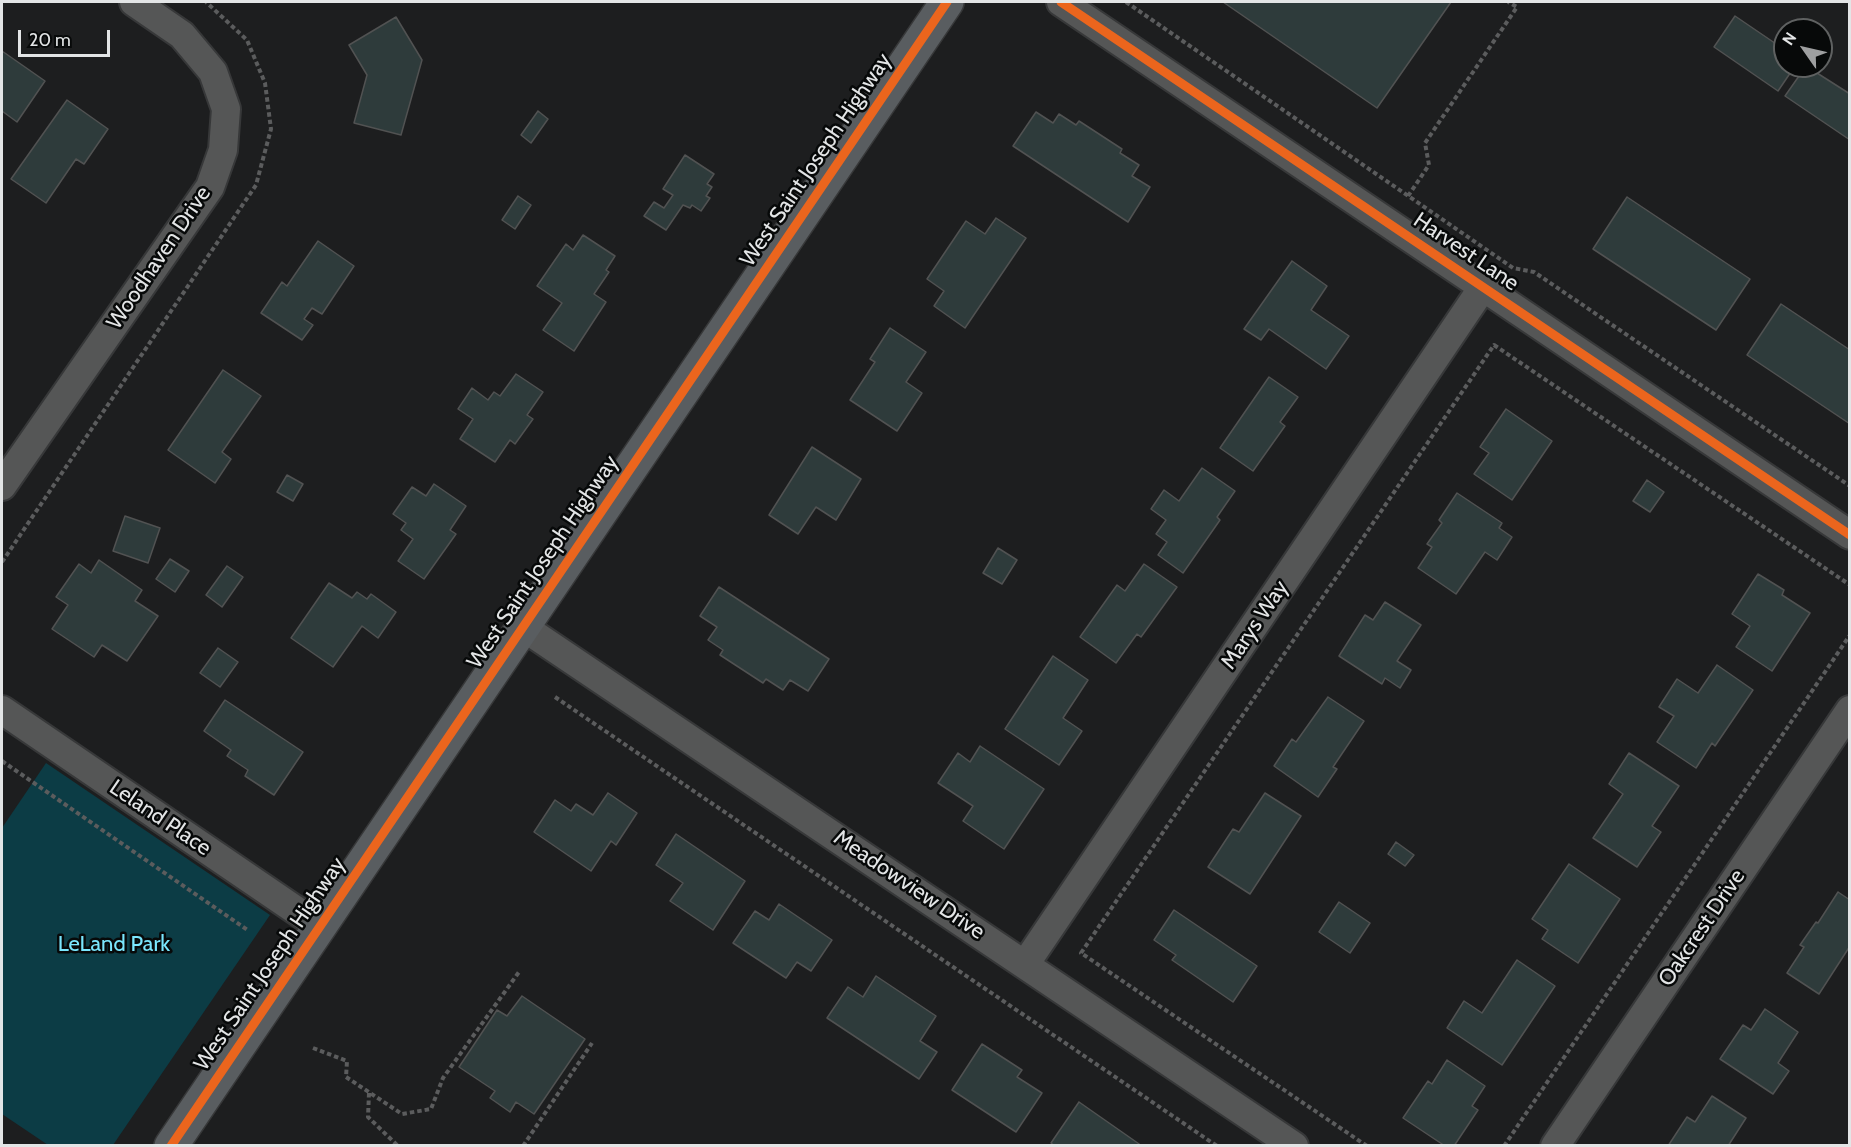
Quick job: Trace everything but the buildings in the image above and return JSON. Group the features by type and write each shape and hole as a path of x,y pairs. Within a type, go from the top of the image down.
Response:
{"street":[{"name":"Woodhaven Drive","path":"2,486 210,187 223,150 226,109 213,72 182,35 134,2"},
{"name":"West Saint Joseph Highway","path":"171,1146 947,2"},
{"name":"Harvest Lane","path":"1061,2 1850,535"},
{"name":"Marys Way","path":"1026,963 1483,287"},
{"name":"Meadowview Drive","path":"522,627 1026,963 1294,1146"},
{"name":"Leland Place","path":"2,710 319,926"},
{"name":"Oakcrest Drive","path":"1555,1146 1850,710"}],"path":[{"path":"1126,2 1513,268 1534,272 1850,486"},
{"path":"1408,196 1429,165 1425,143 1517,7 1508,2"},
{"path":"1368,1146 1081,952 1494,345 1850,585"},
{"path":"1504,1146 1850,635"},
{"path":"555,697 1217,1146"},
{"path":"2,760 249,931"},
{"path":"314,1048 347,1061 346,1077 402,1114 431,1109 443,1078 519,972"},
{"path":"523,1146 592,1042"},
{"path":"369,1092 368,1118 398,1146"}],"green space":[{"name":"LeLand Park","path":"46,763 270,915 113,1145 48,1145 2,1114 2,828"}],"cycle path":[{"path":"171,1146 947,2"},
{"path":"1061,2 1850,535"}]}
